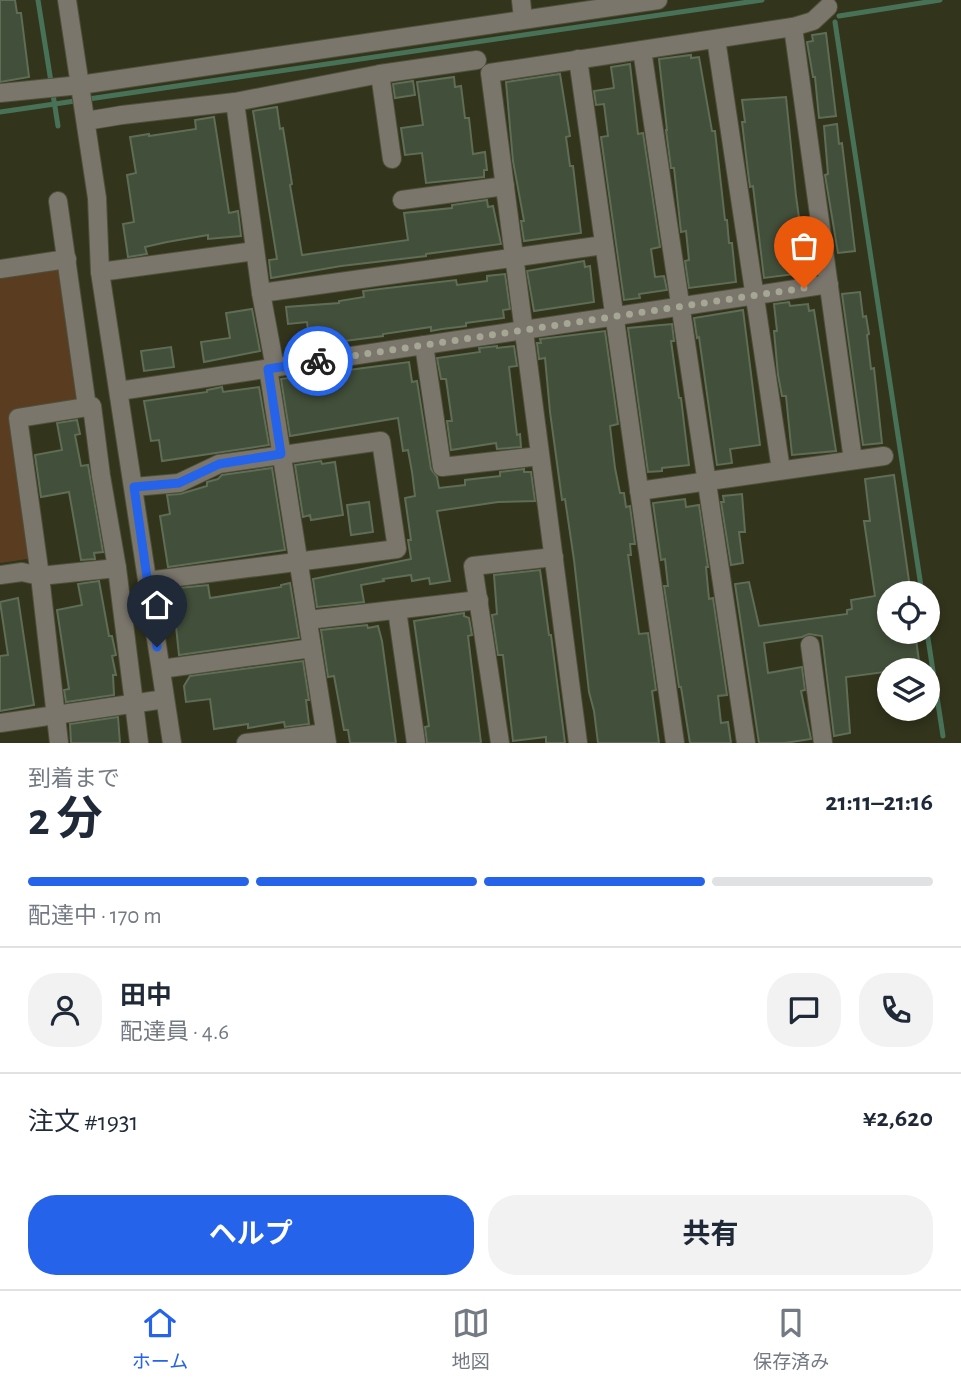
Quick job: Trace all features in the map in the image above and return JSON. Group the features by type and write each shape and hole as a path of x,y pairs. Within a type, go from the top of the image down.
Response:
{"street":[{"path":"67,0 74,86 85,116 97,198 100,272 172,743"},
{"path":"521,0 523,19"},
{"path":"0,93 74,86 384,43 523,19 658,0"},
{"path":"578,743 490,73 793,27 813,21 828,7"},
{"path":"793,27 853,460"},
{"path":"716,39 781,470"},
{"path":"384,43 392,159"},
{"path":"642,50 746,743"},
{"path":"85,116 122,115 235,102 385,72 477,60"},
{"path":"578,60 675,743"},
{"path":"235,102 272,368 281,454 326,738 246,743"},
{"path":"402,200 505,186"},
{"path":"58,201 87,407"},
{"path":"261,293 604,245"},
{"path":"100,272 255,251"},
{"path":"0,269 67,259"},
{"path":"119,391 829,284"},
{"path":"424,345 442,467 540,456"},
{"path":"59,743 18,418 92,406 117,568 139,743"},
{"path":"101,476 179,483 219,464 381,442 397,549 147,581"},
{"path":"639,491 884,456"},
{"path":"500,743 474,566 554,557"},
{"path":"0,575 22,572 40,576 117,568"},
{"path":"308,620 479,600"},
{"path":"397,610 416,743"},
{"path":"810,645 823,743"},
{"path":"161,669 312,648"},
{"path":"0,723 165,699"}],"shaded area":[{"path":"55,265 62,269 79,397 75,403 10,413 31,553 27,559 0,563 0,274"}],"building":[{"path":"0,0 15,0 17,13 21,13 29,77 0,82"},
{"path":"826,33 836,116 819,118 815,77 807,42 813,41 812,35"},
{"path":"691,55 691,58 699,57 712,131 715,131 725,220 729,243 732,243 736,282 689,288 685,261 689,260 686,231 681,232 659,59"},
{"path":"630,64 638,134 643,133 660,247 651,249 655,277 664,276 667,290 639,294 640,298 624,300 601,137 608,136 604,104 596,105 594,91 614,88 611,67"},
{"path":"560,74 570,136 566,137 570,166 573,166 581,233 524,241 521,221 524,221 513,161 506,82"},
{"path":"454,77 455,87 461,86 465,118 469,118 473,154 485,152 487,170 484,170 484,177 426,183 422,153 405,155 401,128 423,125 417,82"},
{"path":"413,81 415,95 395,98 393,84"},
{"path":"786,97 806,268 802,268 803,273 764,278 753,186 750,187 748,172 742,100"},
{"path":"277,107 280,129 283,128 302,255 408,240 404,213 452,208 452,205 487,200 488,207 493,206 501,244 271,278 269,260 277,259 253,111"},
{"path":"214,117 229,213 238,211 241,236 208,239 208,235 167,242 145,247 147,254 128,257 123,224 134,222 127,175 136,173 130,137 196,129 195,120"},
{"path":"837,124 839,144 842,143 855,251 838,253 825,175 828,174 824,126"},
{"path":"584,261 585,267 590,266 594,302 534,311 527,271"},
{"path":"505,274 510,309 503,310 504,318 431,331 431,327 383,334 336,342 337,346 310,348 307,322 288,324 286,307 339,303 364,297 363,291 456,280 457,285 487,281 487,276"},
{"path":"860,292 863,317 866,316 869,334 871,369 874,368 882,443 863,445 842,294"},
{"path":"789,302 790,306 808,304 809,311 814,310 836,451 792,455 786,396 782,396 778,375 774,331 777,331 774,304"},
{"path":"252,309 260,351 204,362 201,342 230,338 226,313"},
{"path":"743,310 760,445 730,449 732,463 717,465 694,318"},
{"path":"672,324 674,341 671,341 689,465 648,472 628,328"},
{"path":"605,331 618,424 610,426 615,468 620,493 624,493 626,507 630,506 635,544 630,544 631,555 628,555 639,634 648,633 656,690 652,691 659,743 598,743 565,499 562,500 545,358 539,359 537,343 541,343 540,339"},
{"path":"514,346 517,366 509,367 517,435 520,434 521,447 497,449 496,443 451,450 447,421 452,421 446,379 441,379 437,358 480,352 479,348"},
{"path":"171,347 174,367 144,371 141,351"},
{"path":"409,362 412,382 417,381 431,469 437,477 439,488 465,485 465,480 500,476 500,472 524,469 524,472 531,472 535,501 498,502 437,511 450,581 430,584 429,578 412,581 411,575 383,579 384,581 361,585 364,602 317,607 313,579 411,559 405,498 415,496 412,472 408,450 403,451 398,418 290,436 281,379 295,377 296,380 326,376 326,373"},
{"path":"222,387 223,392 259,387 269,445 162,461 159,440 151,441 144,401 207,392"},
{"path":"77,420 80,434 75,435 81,466 88,465 103,552 94,553 95,559 81,560 69,492 41,497 35,455 62,450 57,423"},
{"path":"321,461 322,464 335,462 343,515 311,520 310,515 303,517 295,465"},
{"path":"272,468 285,550 168,567 160,516 170,514 167,495 207,486 207,482 222,475"},
{"path":"894,475 909,581 877,581 877,644 917,644 919,658 877,658 877,673 846,677 850,733 834,736 822,636 809,634 764,643 768,673 802,667 805,690 801,691 811,739 759,743 735,584 749,582 759,626 847,614 847,610 852,609 851,600 875,596 864,521 870,521 865,479"},
{"path":"742,494 745,532 739,532 743,563 731,565 721,502 724,502 723,496"},
{"path":"685,499 686,507 699,505 708,567 709,599 713,598 727,695 718,696 721,723 728,722 731,743 690,743 679,687 664,586 668,586 665,559 661,560 653,503"},
{"path":"369,502 373,532 351,535 347,505"},
{"path":"540,570 565,743 546,743 546,737 513,741 503,655 498,655 492,615 497,614 494,575"},
{"path":"99,581 109,636 112,636 116,655 112,656 116,675 113,675 114,695 66,702 64,690 69,689 57,610 82,605 78,584"},
{"path":"290,583 299,638 179,655 174,607 178,606 177,600 181,599 179,588 208,585 210,598 281,587"},
{"path":"18,598 34,705 0,711 0,656 8,655 0,602"},
{"path":"464,613 464,616 469,618 472,635 468,636 481,743 427,743 425,727 429,726 414,621"},
{"path":"367,625 368,628 378,626 382,641 396,743 350,743 348,730 344,730 334,676 328,677 321,630"},
{"path":"303,661 309,700 306,700 309,724 285,727 284,722 248,728 248,724 214,729 210,699 186,702 184,686 190,676"},
{"path":"118,717 120,743 71,743 70,724"}],"waterway":[{"path":"38,0 58,126"},
{"path":"0,112 762,0"},
{"path":"839,16 940,0"},
{"path":"835,22 920,581"},
{"path":"929,644 943,736"}],"way so far":[{"path":"318,361 804,288"}],"route":[{"path":"157,647 134,487 179,483 219,464 281,454 268,369 318,361"}]}
